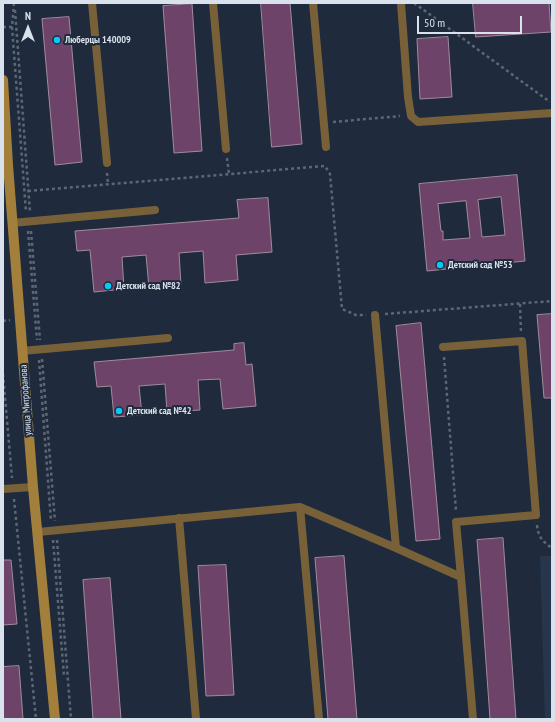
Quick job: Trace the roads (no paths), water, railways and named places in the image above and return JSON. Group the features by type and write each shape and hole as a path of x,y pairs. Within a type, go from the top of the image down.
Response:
{"main road":[{"name":"улица Митрофанова","path":"3,80 6,166 12,222 33,487 55,719"}],"lane":[{"path":"92,3 107,163"},
{"path":"213,3 226,149"},
{"path":"313,3 326,146"},
{"path":"401,3 408,98 411,116 418,122 552,113"},
{"path":"12,222 155,210"},
{"path":"375,314 396,548"},
{"path":"22,351 168,338"},
{"path":"443,347 522,341 536,515 456,522 473,719"},
{"path":"3,489 33,487"},
{"path":"300,507 319,719"},
{"path":"38,532 300,507 461,577"},
{"path":"179,518 196,719"}],"place":[{"name":"Люберцы 140009","path":"57,40"},
{"name":"Детский сад №53","path":"440,265"},
{"name":"Детский сад №82","path":"108,286"},
{"name":"Детский сад №42","path":"119,411"}]}
